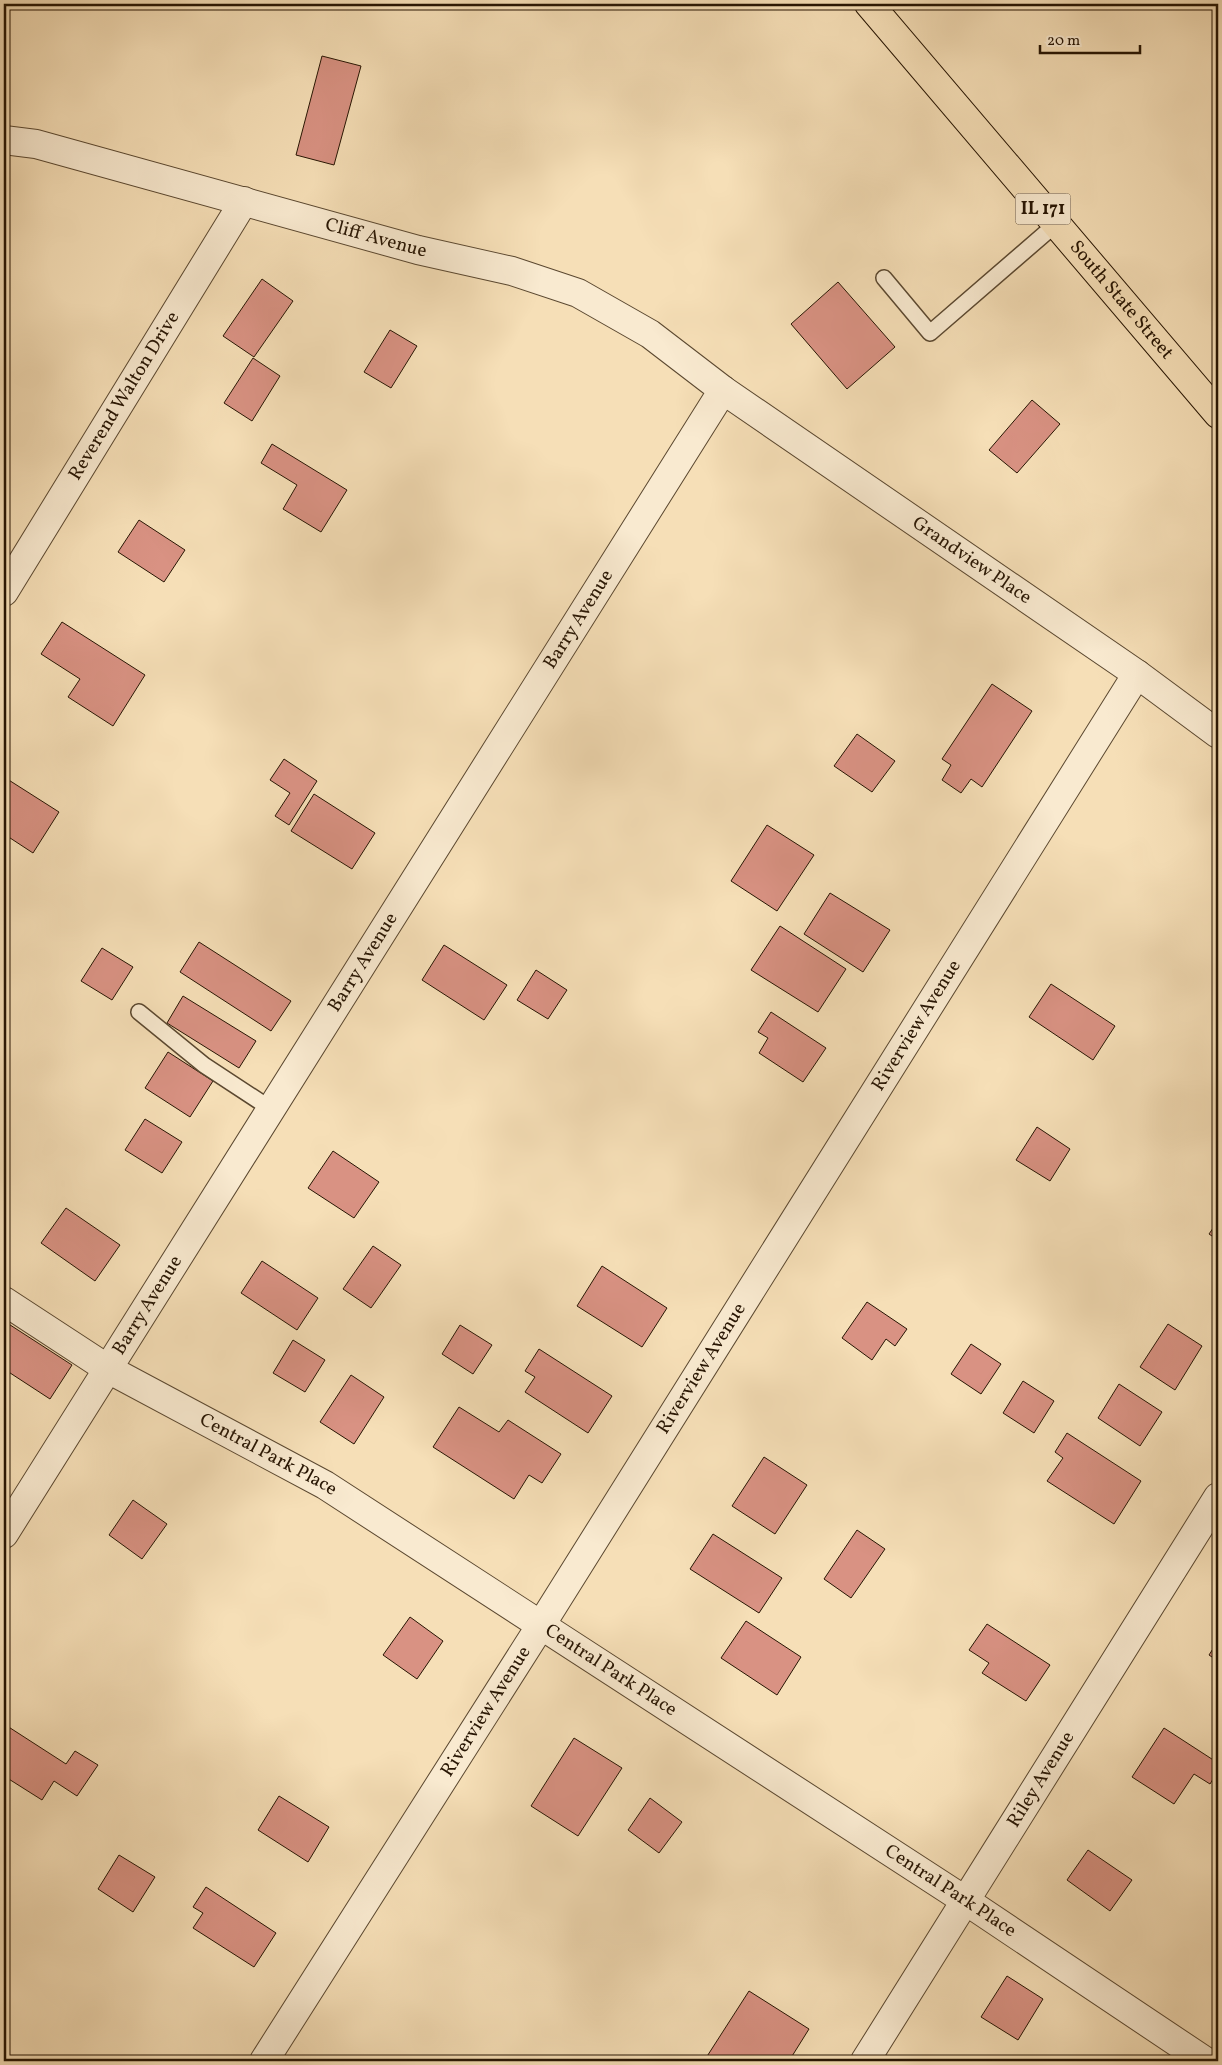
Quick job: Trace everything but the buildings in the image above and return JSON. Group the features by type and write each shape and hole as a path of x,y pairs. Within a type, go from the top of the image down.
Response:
{"main road":[{"name":"South State Street","path":"869,4 1218,414"}],"street":[{"name":"Cliff Avenue","path":"4,140 36,144 418,250 512,271 578,293 650,334 723,390"},
{"name":"Reverend Walton Drive","path":"4,592 244,201"},
{"name":"Grandview Place","path":"723,390 1137,674 1218,734"},
{"name":"Barry Avenue","path":"4,1534 723,390"},
{"name":"Riverview Avenue","path":"264,2061 541,1625 1137,674"},
{"name":"Central Park Place","path":"4,1301 108,1369 325,1485 966,1901 1205,2061"},
{"name":"Riley Avenue","path":"864,2061 1218,1497"}],"lane":[{"path":"884,278 930,333 1056,224"},
{"path":"139,1012 204,1066 272,1109"}]}
